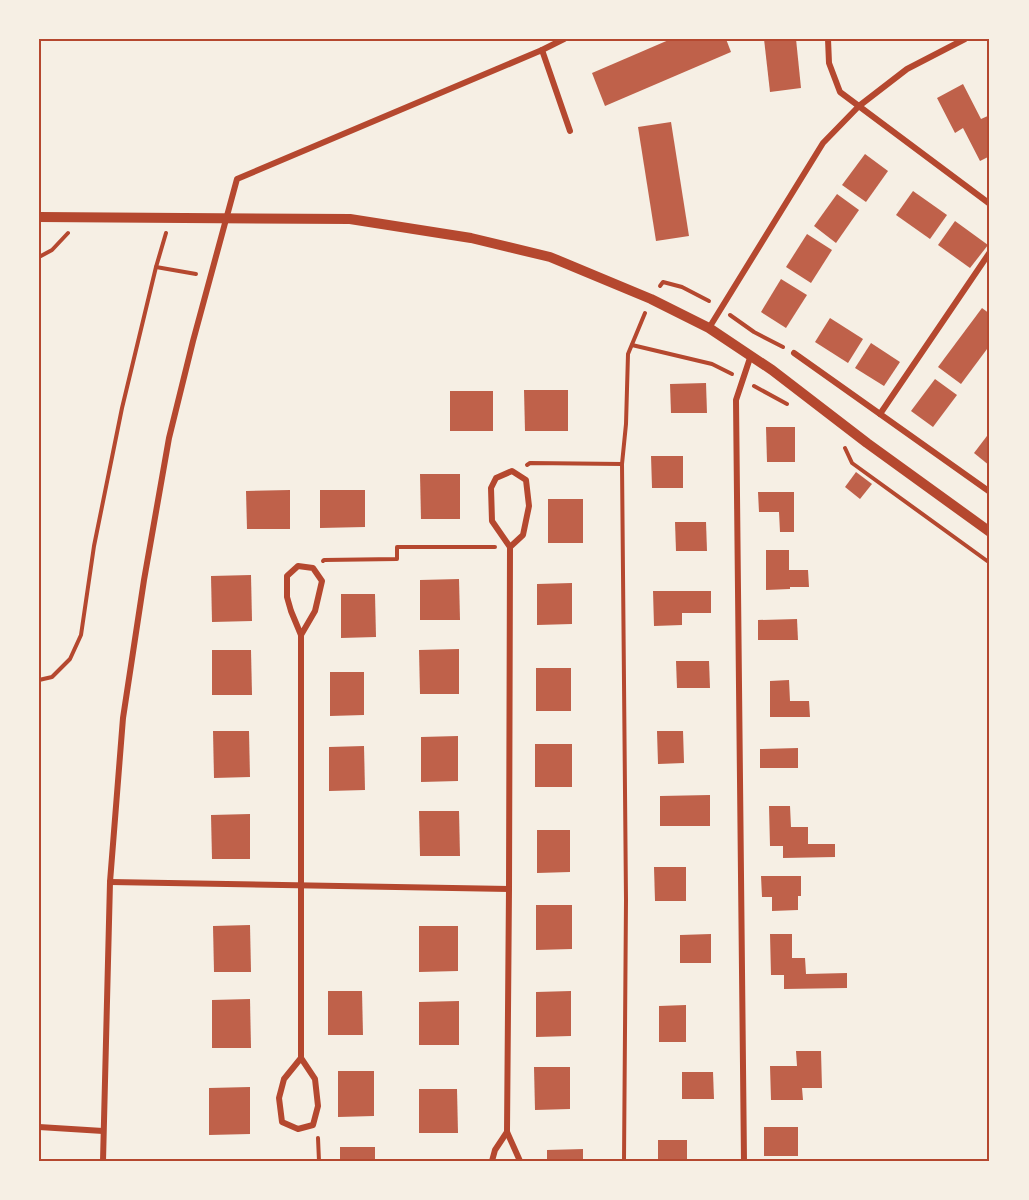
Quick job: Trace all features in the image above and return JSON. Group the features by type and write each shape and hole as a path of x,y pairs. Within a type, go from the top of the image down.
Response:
{"street":[{"path":"103,1161 110,882 123,718 169,438 237,179 564,39"},
{"path":"828,39 829,63 840,92 990,204"},
{"path":"710,328 823,144 859,106 907,69 965,39"},
{"path":"542,50 570,131"},
{"path":"39,217 350,219 471,238 550,257 651,299 710,328 990,532"},
{"path":"880,414 990,252"},
{"path":"794,352 990,492"},
{"path":"744,1161 736,400 751,356"},
{"path":"510,548 523,535 529,506 526,480 512,471 496,478 491,488 492,521 510,548 507,1132 520,1161"},
{"path":"301,635 315,611 322,581 313,568 298,566 287,576 287,597 301,635 301,1058 315,1078 318,1106 313,1125 298,1129 282,1122 279,1098 284,1079 301,1058"},
{"path":"110,882 509,889"},
{"path":"39,1127 103,1131"},
{"path":"492,1161 495,1150 507,1132"}],"path":[{"path":"39,257 52,250 83,218"},
{"path":"39,680 52,676 70,659 81,635 94,546 122,408 170,218"},
{"path":"156,267 210,277"},
{"path":"624,1161 626,900 622,464 626,424 628,354 651,299"},
{"path":"632,345 712,364 788,405"},
{"path":"844,446 852,463 990,562"},
{"path":"512,471 531,463 622,464"},
{"path":"313,568 324,560 397,559 397,547 510,548"},
{"path":"313,1125 318,1138 319,1161"}],"building":[{"path":"671,39 726,39 731,52 605,106 592,73"},
{"path":"764,39 796,39 801,88 770,92"},
{"path":"963,84 981,119 990,115 990,156 980,161 963,128 955,133 937,98"},
{"path":"671,122 689,236 656,241 638,127"},
{"path":"865,154 888,171 866,202 842,185"},
{"path":"913,191 947,215 930,239 896,215"},
{"path":"837,194 859,210 836,243 814,226"},
{"path":"955,221 988,245 970,268 938,245"},
{"path":"807,234 832,250 811,283 786,267"},
{"path":"781,279 807,295 786,328 761,312"},
{"path":"982,308 990,314 990,345 961,384 938,367"},
{"path":"830,318 863,339 848,363 815,342"},
{"path":"871,343 900,362 884,386 855,368"},
{"path":"935,379 957,395 933,427 911,411"},
{"path":"706,383 707,413 671,413 670,384"},
{"path":"524,390 568,390 568,431 525,431"},
{"path":"450,391 493,391 493,431 450,431"},
{"path":"766,427 795,427 795,462 767,462"},
{"path":"990,432 990,466 974,453"},
{"path":"651,456 683,456 683,488 652,488"},
{"path":"856,472 872,484 860,499 845,487"},
{"path":"420,474 460,474 460,519 421,519"},
{"path":"290,490 290,529 247,529 246,491"},
{"path":"320,490 365,490 365,527 320,528"},
{"path":"758,492 794,492 794,532 780,532 779,512 759,512"},
{"path":"548,499 583,499 583,543 548,543"},
{"path":"675,522 706,522 707,551 676,551"},
{"path":"766,550 789,550 789,570 808,570 809,587 766,590"},
{"path":"251,575 252,621 212,622 211,576"},
{"path":"459,579 460,620 420,620 420,580"},
{"path":"572,583 572,624 537,625 537,584"},
{"path":"653,591 711,591 711,613 682,613 682,625 654,626"},
{"path":"341,594 375,594 376,637 341,638"},
{"path":"797,619 798,640 758,640 758,620"},
{"path":"459,649 459,694 420,694 419,650"},
{"path":"212,650 251,650 252,695 212,695"},
{"path":"676,661 709,661 710,688 677,688"},
{"path":"536,668 571,668 571,711 536,711"},
{"path":"330,672 364,672 364,715 330,716"},
{"path":"789,680 790,701 809,701 810,717 770,717 770,681"},
{"path":"213,731 249,731 250,777 214,778"},
{"path":"657,731 683,731 684,763 658,764"},
{"path":"458,736 458,781 421,782 421,737"},
{"path":"535,744 572,744 572,787 535,787"},
{"path":"364,746 365,790 329,791 329,747"},
{"path":"798,748 798,768 760,768 760,749"},
{"path":"710,795 710,826 660,826 660,796"},
{"path":"769,806 790,806 791,827 808,827 808,844 835,844 835,857 783,858 783,846 770,846"},
{"path":"419,811 459,811 460,856 420,856"},
{"path":"250,814 250,859 212,859 211,815"},
{"path":"537,830 570,830 570,872 537,873"},
{"path":"654,867 686,867 686,901 655,901"},
{"path":"761,876 801,876 798,910 772,911 772,897 762,897"},
{"path":"536,905 572,905 572,949 536,950"},
{"path":"250,925 251,972 214,972 213,926"},
{"path":"419,926 458,926 458,971 419,972"},
{"path":"711,934 711,963 680,963 680,935"},
{"path":"770,934 792,934 792,958 805,958 806,974 847,973 847,988 784,989 784,975 771,975"},
{"path":"328,991 362,991 363,1035 328,1035"},
{"path":"571,991 571,1036 536,1037 536,992"},
{"path":"250,999 251,1048 212,1048 212,1000"},
{"path":"459,1001 459,1045 419,1045 419,1002"},
{"path":"686,1005 686,1042 659,1042 659,1006"},
{"path":"796,1051 821,1051 822,1088 802,1088 803,1100 771,1100 770,1066 797,1066"},
{"path":"534,1067 570,1067 570,1109 535,1110"},
{"path":"338,1071 374,1071 374,1116 338,1117"},
{"path":"682,1072 713,1072 714,1099 682,1099"},
{"path":"250,1087 250,1134 209,1135 209,1088"},
{"path":"419,1089 457,1089 458,1133 419,1133"},
{"path":"764,1127 798,1127 798,1156 764,1156"},
{"path":"658,1140 687,1140 687,1161 658,1161"},
{"path":"340,1147 375,1147 375,1161 340,1161"},
{"path":"583,1149 583,1161 547,1161 547,1150"}]}
